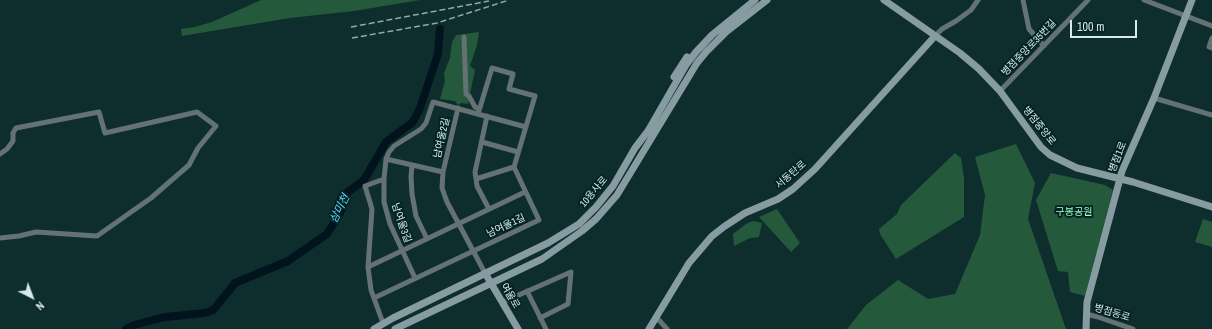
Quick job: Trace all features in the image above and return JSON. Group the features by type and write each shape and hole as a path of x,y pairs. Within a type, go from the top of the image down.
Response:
{"street":[{"path":"641,139 644,129 681,64 715,26 748,0"},
{"name":"10용사로","path":"374,329 383,323 548,243 579,224 596,207 613,186 696,52 712,35 755,0"},
{"name":"10용사로","path":"648,143 651,133 698,54 713,37 759,0"},
{"name":"10용사로","path":"395,329 542,259 596,219 617,195 697,63 726,32 767,0"},
{"name":"병점중앙로","path":"884,0 960,52 984,74 1000,91 1037,142 1050,155 1077,168 1133,182 1212,207"},
{"path":"935,36 942,28 956,21 971,10 978,0"},
{"path":"1023,0 1030,29 1044,46"},
{"name":"병점중앙로35번길","path":"1000,91 1088,0"},
{"path":"1144,0 1212,26"},
{"name":"병점1로","path":"1086,329 1087,302 1120,179 1154,98 1192,0"},
{"name":"서동탄로","path":"649,329 689,264 712,236 745,213 778,199 793,189 815,169 935,36"},
{"path":"464,37 466,94 469,96 478,112"},
{"path":"1212,38 1209,47 1212,48"},
{"path":"476,179 514,167 535,96 510,90 514,74 492,68 478,112"},
{"path":"1154,98 1212,114"},
{"name":"남여울3길","path":"415,278 390,224 384,202 386,160 389,152 394,146 415,133 426,123 433,102 458,108"},
{"path":"458,108 478,112 526,127"},
{"name":"남여울2길","path":"458,108 443,172 442,188 458,224 485,273"},
{"path":"0,154 13,141 13,133 16,128 99,112 105,133 197,112 216,126 198,148 189,166 151,198 97,236 36,232 0,238"},
{"path":"487,116 475,172 478,186 489,209"},
{"path":"482,142 518,152"},
{"name":"남여울2길","path":"386,160 443,172"},
{"name":"남여울3길","path":"368,268 427,239 416,216 412,194 412,165"},
{"name":"남여울1길","path":"473,251 539,220 514,167"},
{"path":"383,323 371,290 368,268 372,209 365,186 384,179"},
{"path":"427,239 525,192"},
{"path":"374,298 473,251"},
{"path":"503,302 571,272 568,304 540,318"},
{"name":"여울로","path":"485,273 518,329"},
{"path":"526,291 546,329"},
{"name":"병점동로","path":"1086,314 1133,329"},
{"path":"657,318 667,329"}],"green space":[{"path":"261,0 420,0 354,11 290,18 182,36 181,29 212,22"},
{"path":"479,32 477,45 470,66 475,70 468,104 461,103 458,105 455,101 440,99 445,81 444,73 450,58 452,42 456,35"},
{"path":"1016,144 1035,183 1028,219 1066,329 847,329 866,305 898,280 928,299 955,294 980,235 985,195 975,157"},
{"path":"955,153 961,158 964,178 964,217 896,259 880,234 879,229 897,214 901,205"},
{"name":"구봉공원","path":"1051,173 1105,185 1113,190 1085,296 1070,292 1068,272 1058,271 1036,200"},
{"path":"777,209 800,243 791,252 759,217"},
{"path":"1203,219 1212,222 1212,247 1195,242"},
{"path":"753,221 762,223 759,237 750,238 734,246 733,234 746,224"}],"waterway":[{"name":"삼미천","path":"215,308 235,283 288,261 327,234 340,213 348,192 364,180 386,142 413,122 420,108 438,54 440,29"},
{"name":"삼미천","path":"126,329 134,325 165,317 205,313 213,310"}],"railway":[{"path":"352,38 437,23 509,0"},
{"path":"351,27 489,1"}]}
